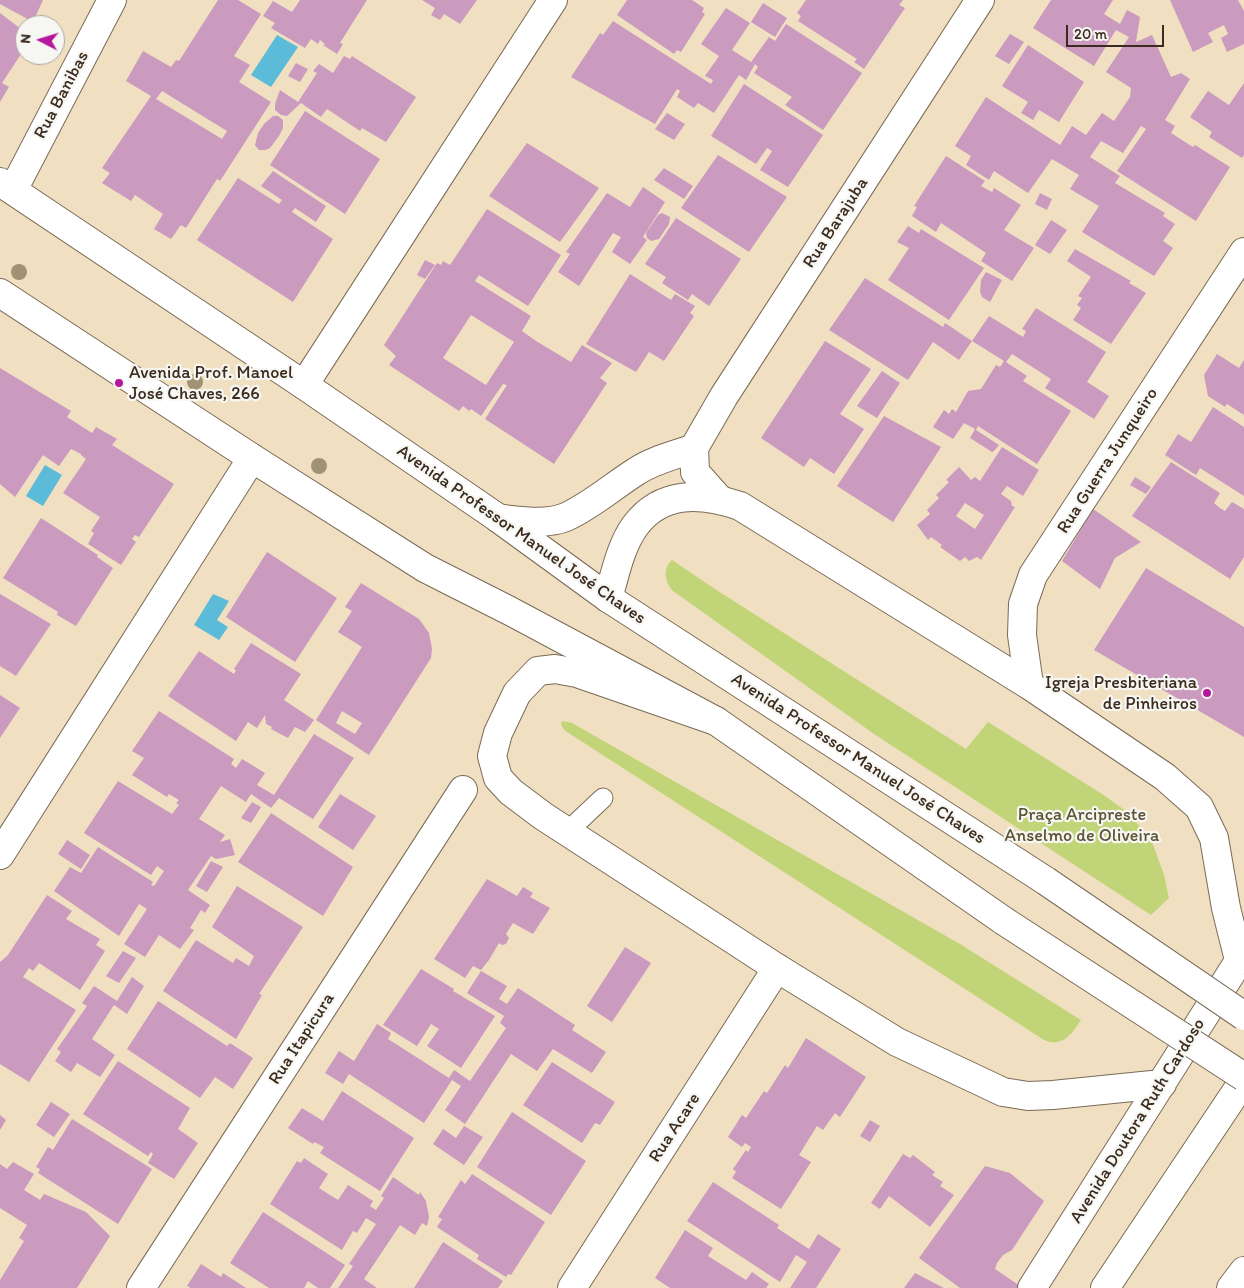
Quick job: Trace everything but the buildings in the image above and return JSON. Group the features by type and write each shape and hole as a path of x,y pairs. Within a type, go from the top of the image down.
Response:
{"main road":[{"name":"Rua Banibas","path":"6,186 112,0"},
{"path":"304,385 552,0"},
{"name":"Rua Barajuba","path":"694,448 724,396 980,0"},
{"name":"Avenida Professor Manuel José Chaves","path":"6,186 304,385 498,518 608,598 1046,881 1244,1016"},
{"name":"Rua Guerra Junqueiro","path":"1029,685 1022,636 1023,604 1033,575 1244,252"},
{"path":"0,293 252,458 425,568 716,721 1004,921 1244,1079 1105,1288"},
{"path":"498,518 540,522 565,517 608,492 639,470 694,448 695,472 720,500"},
{"path":"0,855 252,458"},
{"path":"608,598 622,553 635,527 648,513 669,500 688,496 720,500 740,506 1029,685 1165,777 1199,807 1214,838 1226,908 1242,956"},
{"path":"716,721 577,673 555,669 538,671 517,693 498,733 492,756 498,778 510,792 777,968 897,1042 1003,1092 1028,1096 1162,1084"},
{"name":"Rua Itapicura","path":"141,1288 463,790"},
{"name":"Avenida Doutora Ruth Cardoso","path":"1032,1288 1242,956"},
{"name":"Rua Acare","path":"572,1288 777,968"},
{"path":"1231,1288 1244,1271"}],"lane":[{"path":"568,832 603,798"}],"green space":[{"name":"Praça Arcipreste Anselmo de Oliveira","path":"672,560 966,749 988,722 1102,794 1126,811 1151,839 1164,875 1169,898 1151,915 874,734 673,591 668,584 666,576 667,567"},
{"path":"562,721 572,723 960,944 1081,1020 1070,1035 1061,1041 1050,1042 1044,1040 564,730 561,724"}],"water":[{"path":"277,35 298,47 271,87 251,75"},
{"path":"45,465 62,475 43,506 26,496"},
{"path":"213,594 229,601 217,620 228,627 219,640 194,625"}],"place":[{"name":"Avenida Prof. Manoel José Chaves, 266","path":"119,383"},
{"name":"Igreja Presbiteriana de Pinheiros","path":"1207,693"}]}
